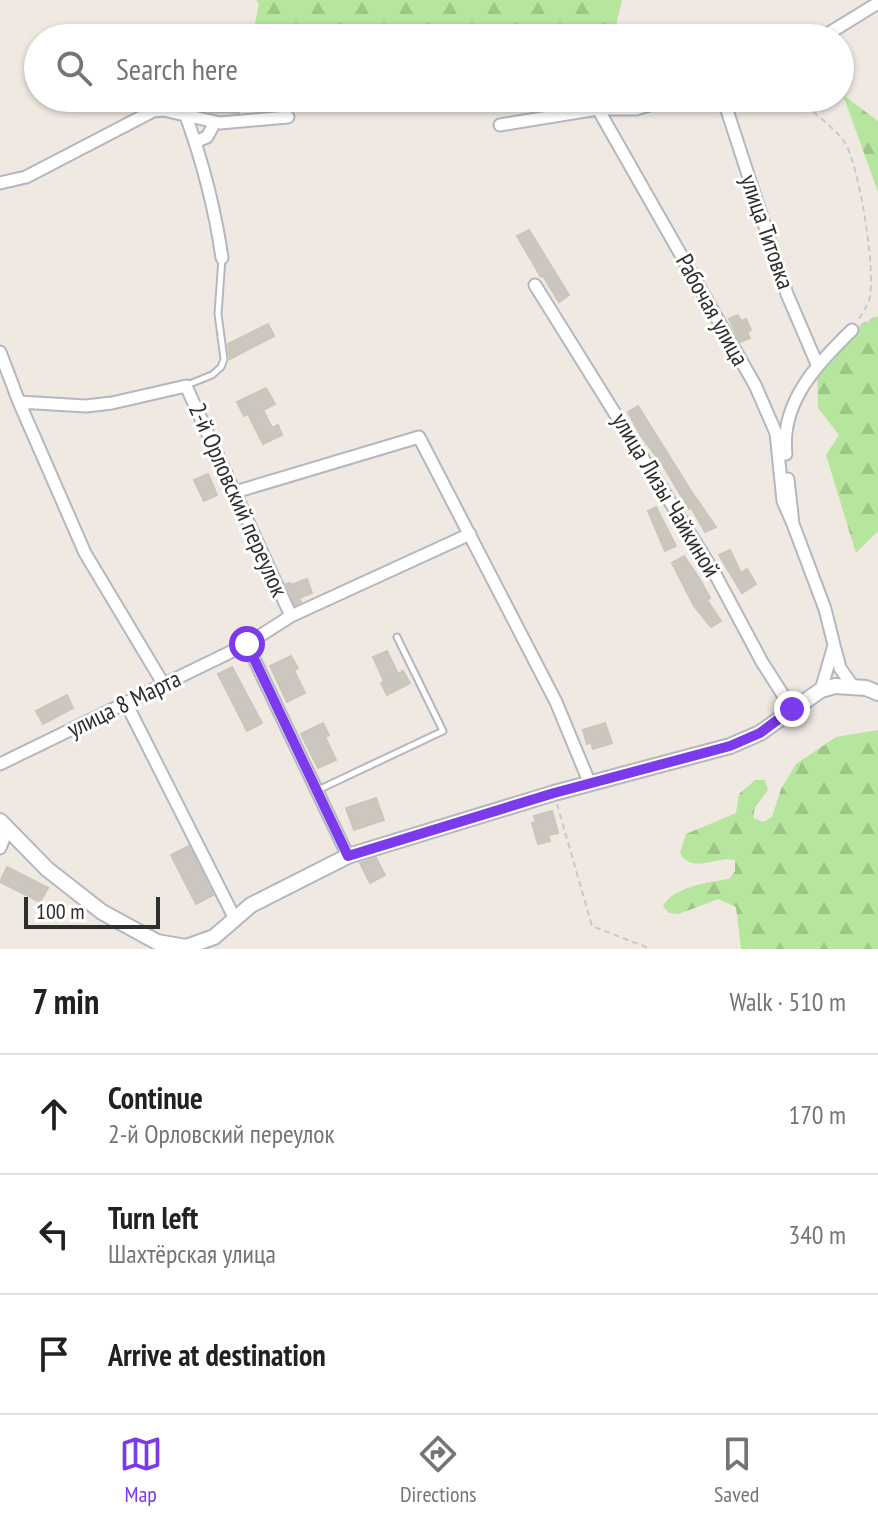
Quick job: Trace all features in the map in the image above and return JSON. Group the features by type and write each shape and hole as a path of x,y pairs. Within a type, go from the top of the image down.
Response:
{"street":[{"path":"844,24 878,3"},
{"path":"0,183 26,177 151,112"},
{"path":"171,112 215,122 288,117"},
{"path":"500,125 580,112"},
{"name":"Рабочая улица","path":"600,112 755,385 776,433 783,501 793,524"},
{"name":"улица Титовка","path":"728,112 787,294 817,364"},
{"path":"186,116 215,209 222,258"},
{"path":"195,142 207,137 215,122"},
{"name":"улица Лизы Чайкиной","path":"535,285 715,574 762,662 792,709"},
{"path":"852,330 817,364 795,400 788,421 785,447 793,524 825,609 840,668 854,688"},
{"path":"0,352 85,553 164,685"},
{"path":"19,402 86,406 186,386"},
{"name":"2-й Орловский переулок","path":"186,386 291,616 247,644"},
{"path":"235,492 419,437 556,702 590,784"},
{"path":"291,616 470,534"},
{"path":"247,644 348,856"},
{"name":"улица 8 Марта","path":"0,764 247,644"},
{"path":"821,690 834,645"},
{"path":"3,825 47,869 102,912 157,942 186,947 214,937 251,905 348,856 554,793 730,746 760,733 821,690 835,686 878,693"},
{"path":"126,703 235,919"},
{"path":"0,848 3,825"}],"lane":[{"path":"186,386 212,375 224,359 218,314 222,258"},
{"path":"317,790 443,731 397,637"}],"path":[{"path":"815,112 846,144 862,198 870,298 852,330"},
{"path":"852,330 878,316"},
{"path":"554,793 592,926 651,949"}],"green space":[{"path":"256,0 622,0 616,24 255,24 259,4"},
{"path":"854,103 878,121 878,192 849,112 854,112"},
{"path":"878,316 878,531 856,553 826,455 839,435 818,408 817,364 852,330"},
{"path":"878,730 878,949 741,949 736,907 718,899 679,914 669,913 663,906 683,890 729,879 735,871 735,860 698,864 685,859 680,853 686,834 736,813 739,794 755,780 765,780 768,790 755,807 753,818 763,822 772,817 781,789 796,764 836,737"}],"building":[{"path":"529,230 569,295 559,302 517,236"},
{"path":"738,315 741,321 746,319 751,330 747,332 750,338 740,342 729,319"},
{"path":"268,324 274,336 230,359 228,344"},
{"path":"266,388 275,404 263,410 272,428 278,425 282,435 263,444 248,414 244,416 237,402"},
{"path":"638,406 716,527 705,532 641,436 628,412"},
{"path":"208,474 217,495 204,501 194,480"},
{"path":"656,507 676,546 665,551 648,511"},
{"path":"730,550 741,573 747,569 756,584 742,593 719,555"},
{"path":"684,556 721,621 711,627 694,606 672,563"},
{"path":"307,579 312,593 299,598 301,602 295,605 286,584"},
{"path":"387,651 398,674 403,671 410,683 387,695 373,657"},
{"path":"291,656 305,693 287,702 270,666"},
{"path":"232,667 262,723 247,731 218,674"},
{"path":"67,695 73,708 43,724 36,711"},
{"path":"323,723 329,735 325,737 336,760 318,768 301,734"},
{"path":"605,723 612,743 593,749 591,742 587,744 583,730"},
{"path":"376,798 384,820 354,830 346,808"},
{"path":"552,811 558,833 548,835 550,841 538,844 532,823 536,822 534,816"},
{"path":"189,846 213,895 196,904 171,855"},
{"path":"376,858 385,875 370,883 360,863"},
{"path":"7,867 48,888 40,902 0,882"}],"route":[{"path":"247,644 348,856 554,793 730,746 760,733 792,709"}]}
